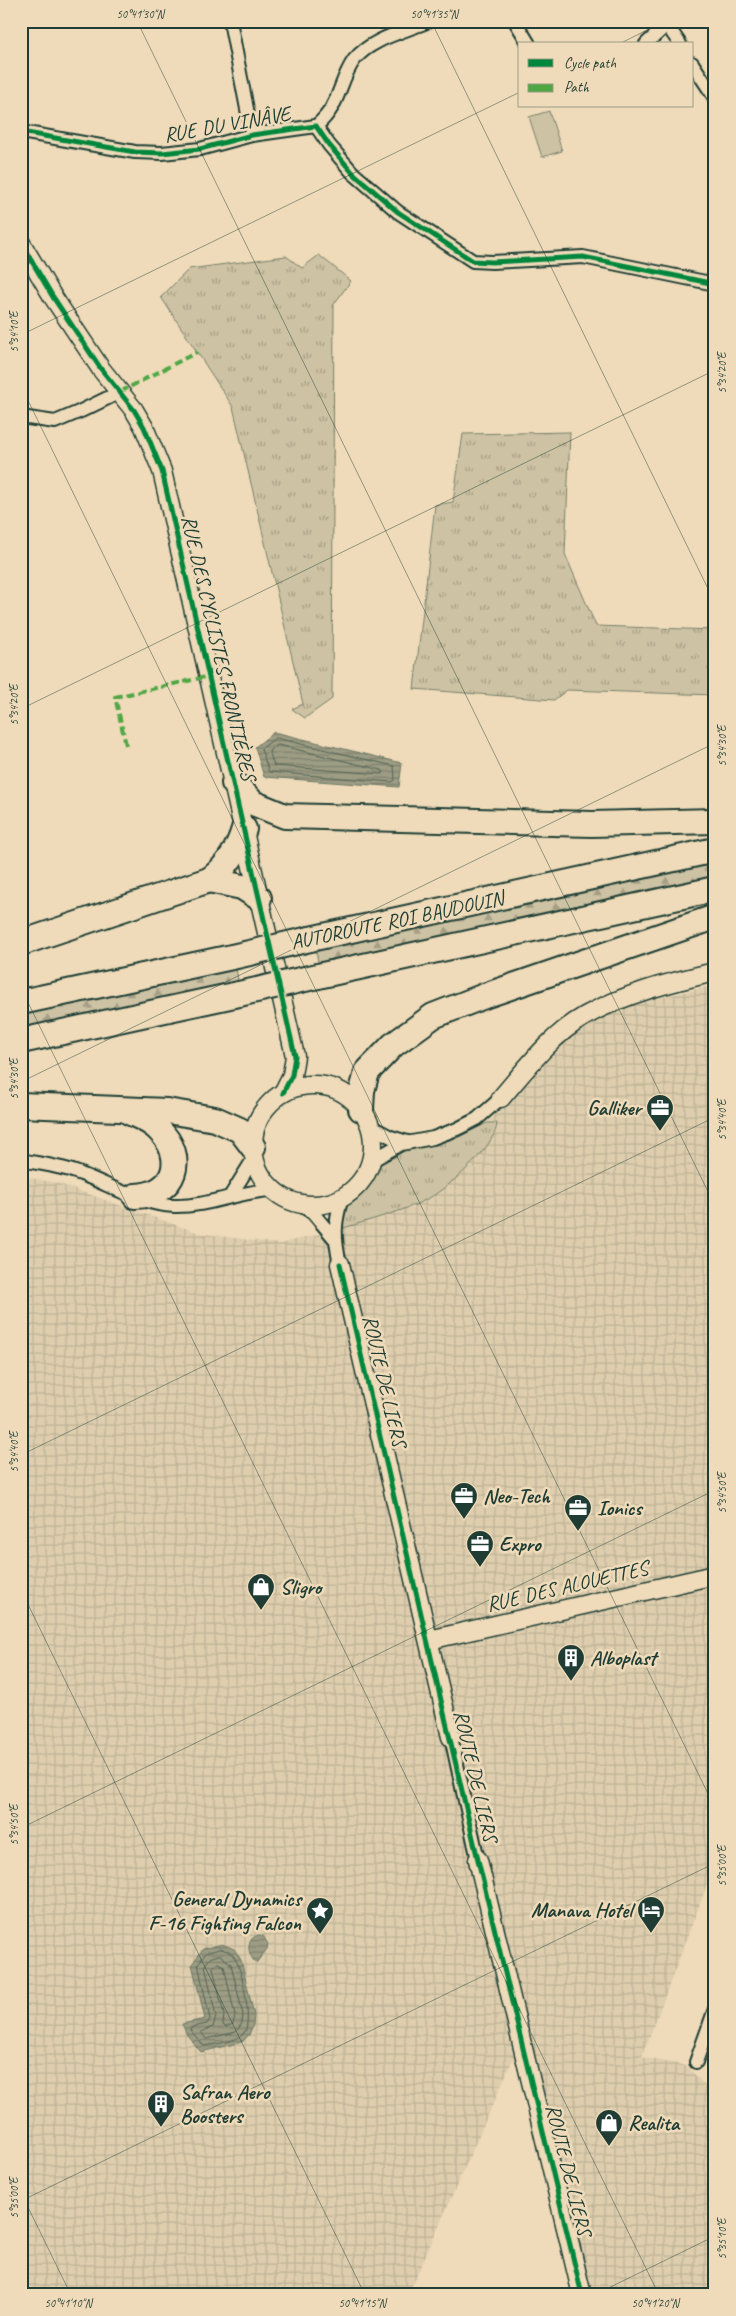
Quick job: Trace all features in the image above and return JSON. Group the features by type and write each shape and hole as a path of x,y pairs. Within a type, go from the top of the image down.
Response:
{"highway":[{"path":"234,783 253,803 286,816 592,824 715,821"},
{"path":"249,854 254,840 261,830 286,816"},
{"path":"21,943 209,880 230,860 238,846 244,829"},
{"name":"AUTOROUTE ROI BAUDOUIN","path":"21,1002 715,850"},
{"path":"209,880 242,887 259,898"},
{"name":"AUTOROUTE ROI BAUDOUIN","path":"21,1041 715,890"},
{"path":"365,1117 362,1091 367,1072 393,1045 433,1016 487,995 715,917"},
{"path":"21,1105 167,1111 223,1122 240,1130 253,1152"},
{"path":"123,1109 145,1119 158,1129 169,1143 174,1158 174,1170 166,1185 157,1192 135,1196"}],"street":[{"path":"230,21 252,135"},
{"path":"316,126 331,111 352,64 359,54 376,43 429,21"},
{"path":"515,21 528,42"},
{"path":"648,42 669,23 679,42"},
{"path":"694,66 715,98"},
{"name":"RUE DU VINÂVE","path":"21,132 135,152 152,153 200,148 252,135 316,126 329,145 353,173 398,212 473,261 583,257 715,284"},
{"name":"RUE DES CYCLISTES FRONTIÈRES","path":"21,243 53,298 101,369 120,392 144,427 162,471 295,1056 292,1075 283,1093"},
{"path":"21,417 55,422 81,412 120,392"},
{"path":"371,1161 392,1148 407,1142 433,1138 477,1119 501,1098 544,1050 584,1016 626,997 715,972"},
{"name":"RUE DES CYCLISTES FRONTIÈRES","path":"295,1056 312,1076 325,1086"},
{"path":"365,1117 373,1145 371,1161 365,1176 355,1189 342,1198 319,1206 301,1205 282,1197 272,1190 262,1178 253,1152 253,1136 260,1116 266,1107 283,1093 304,1086 325,1086 345,1095 365,1117 391,1138 407,1142"},
{"path":"231,1195 244,1177 253,1152"},
{"path":"21,1160 78,1172 135,1196 158,1204 174,1206 202,1204 231,1195 272,1190"},
{"name":"ROUTE DE LIERS","path":"342,1198 334,1238 429,1640 478,1860 582,2295"},
{"name":"ROUTE DE LIERS","path":"301,1205 313,1213 334,1238"},
{"name":"RUE DES ALOUETTES","path":"429,1640 715,1575"},
{"path":"696,2062 715,2009"}],"shaded area":[{"path":"715,985 715,1864 642,2057 687,2066 715,2097 715,2295 589,2295 532,2054 513,2059 408,2295 21,2295 21,1176 57,1183 199,1233 279,1244 340,1229 429,1198 474,1162 496,1132 496,1123 487,1123 508,1101 536,1064 585,1023 636,1003"}],"green space":[{"path":"549,111 562,151 542,157 529,117"},
{"path":"319,255 351,281 334,304 332,699 305,718 292,709 303,704 233,407 161,297 189,269 286,256 302,268"},
{"path":"570,432 565,554 596,626 715,630 715,695 567,690 554,700 414,689 435,505 453,502 463,434"},
{"path":"715,858 715,880 319,967 315,946"},
{"path":"235,962 239,986 21,1032 21,1010"},
{"path":"487,1123 497,1123 495,1133 489,1143 459,1176 438,1193 420,1203 340,1229 343,1209 371,1183 384,1158 398,1149 410,1150 457,1138"}],"water":[{"path":"274,732 402,763 399,787 264,777 255,747"},
{"path":"259,1935 263,1936 268,1944 267,1949 256,1963 251,1956 249,1947 251,1940"},
{"path":"222,1944 234,1949 241,1960 254,2015 253,2025 249,2035 242,2042 201,2052 187,2035 182,2024 205,2019 192,1964 203,1949"}],"marked path":[{"path":"120,392 197,352"},
{"path":"126,745 115,697 210,676"}],"cycle path":[{"path":"21,132 135,152 162,153 200,149 252,135 316,126 329,145 353,173 398,212 473,261 492,262 583,257 715,284"},
{"path":"21,243 53,297 101,369 134,410 144,427 162,471 295,1056 292,1075 283,1093"},
{"path":"340,1264 478,1860 582,2295"}],"place":[{"name":"Galliker","path":"660,1132"},
{"name":"Neo-Tech","path":"464,1520"},
{"name":"Ionics","path":"578,1532"},
{"name":"Expro","path":"480,1568"},
{"name":"Sligro","path":"261,1611"},
{"name":"Alboplast","path":"571,1682"},
{"name":"Manava Hotel","path":"651,1934"},
{"name":"General Dynamics F-16 Fighting Falcon","path":"320,1935"},
{"name":"Safran Aero Boosters","path":"161,2128"},
{"name":"Realita","path":"609,2147"}]}
